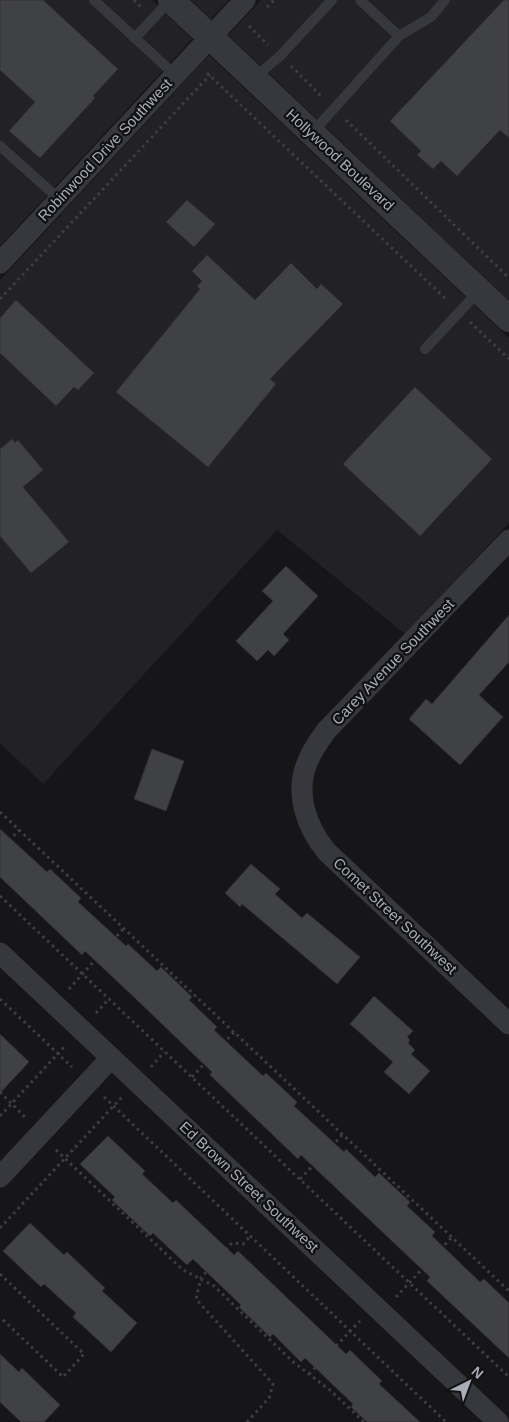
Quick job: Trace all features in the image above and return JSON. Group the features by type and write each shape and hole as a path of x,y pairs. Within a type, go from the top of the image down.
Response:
{"street":[{"name":"Hollywood Boulevard","path":"170,0 509,319"},
{"name":"Robinwood Drive Southwest","path":"3,254 59,199 245,0"},
{"name":"Carey Avenue Southwest","path":"302,796 302,783 307,762 326,731 509,540"},
{"name":"Comet Street Southwest","path":"302,796 308,822 327,852 509,1024"},
{"name":"Ed Brown Street Southwest","path":"0,952 498,1422"},
{"path":"0,1177 111,1058"}],"lane":[{"path":"94,0 175,75"},
{"path":"135,38 170,0"},
{"path":"254,78 280,56 332,0"},
{"path":"360,0 399,36"},
{"path":"312,133 399,36 431,17 442,1"},
{"path":"0,146 59,199"},
{"path":"425,349 479,291"}],"path":[{"path":"134,0 153,18"},
{"path":"249,26 509,278"},
{"path":"192,57 509,358"},
{"path":"0,812 509,1291"},
{"path":"0,850 20,830"},
{"path":"0,896 509,1377"},
{"path":"54,1004 124,928"},
{"path":"0,999 446,1422"},
{"path":"0,1116 109,999"},
{"path":"192,1077 234,1032"},
{"path":"0,1228 164,1052"},
{"path":"0,1092 65,1158 183,1270 214,1286 292,1361 331,1391 364,1422"},
{"path":"300,1179 343,1134"},
{"path":"247,1422 269,1398 273,1384 196,1299 201,1278 232,1243 243,1244 251,1235"},
{"path":"0,1274 84,1354 63,1377 0,1317"}],"shaded area":[{"path":"0,0 152,0 192,39 0,246"},
{"path":"191,0 229,0 211,19"},
{"path":"261,0 509,0 509,301 228,35"},
{"path":"209,55 509,338 509,523 405,634 277,530 43,784 0,743 0,280"}],"building":[{"path":"0,0 43,0 118,69 93,96 95,98 40,158 9,131 35,102 0,70"},
{"path":"504,0 509,0 509,138 500,130 457,176 441,161 433,169 417,155 421,151 390,121"},
{"path":"187,200 215,224 194,247 166,222"},
{"path":"207,255 255,300 291,263 317,289 321,284 343,304 270,379 276,384 208,467 116,392 200,289 197,286 202,281 192,271"},
{"path":"16,300 94,373 78,390 74,387 56,406 0,353 0,318"},
{"path":"415,387 492,459 420,536 343,464"},
{"path":"12,439 15,443 18,440 43,470 23,487 69,542 31,573 0,536 0,449"},
{"path":"286,566 318,596 283,634 289,640 274,656 268,650 257,661 236,641 273,601 262,591"},
{"path":"509,615 509,662 479,695 503,717 460,765 409,719 426,699 432,704"},
{"path":"152,749 184,761 166,811 134,799"},
{"path":"0,829 47,872 50,869 81,898 78,902 126,946 128,944 157,971 161,967 192,997 189,1000 217,1027 214,1030 263,1076 266,1073 297,1102 294,1106 344,1152 346,1149 375,1177 379,1173 410,1202 407,1206 435,1232 432,1236 480,1282 484,1279 509,1303 509,1358 427,1281 430,1277 355,1206 301,1155 298,1159 210,1075 212,1072 137,1000 85,951 82,955 0,877"},
{"path":"251,864 280,889 275,894 302,918 307,913 360,957 337,984 242,904 240,907 225,893"},
{"path":"374,996 413,1031 407,1037 410,1040 408,1043 415,1050 411,1054 430,1071 409,1094 384,1072 393,1062 350,1024"},
{"path":"0,1034 29,1062 0,1093"},
{"path":"108,1136 145,1171 142,1174 173,1203 176,1200 234,1255 238,1251 346,1354 350,1350 382,1381 379,1384 420,1422 367,1422 351,1407 353,1404 305,1358 301,1362 273,1334 270,1337 239,1307 241,1305 193,1259 187,1265 153,1233 150,1236 112,1200 115,1197 80,1164"},
{"path":"30,1223 64,1255 67,1252 105,1288 102,1291 137,1323 111,1352 73,1317 76,1313 44,1284 41,1287 3,1251"},
{"path":"0,1354 19,1372 22,1368 60,1405 44,1422 21,1422 0,1402"}]}
